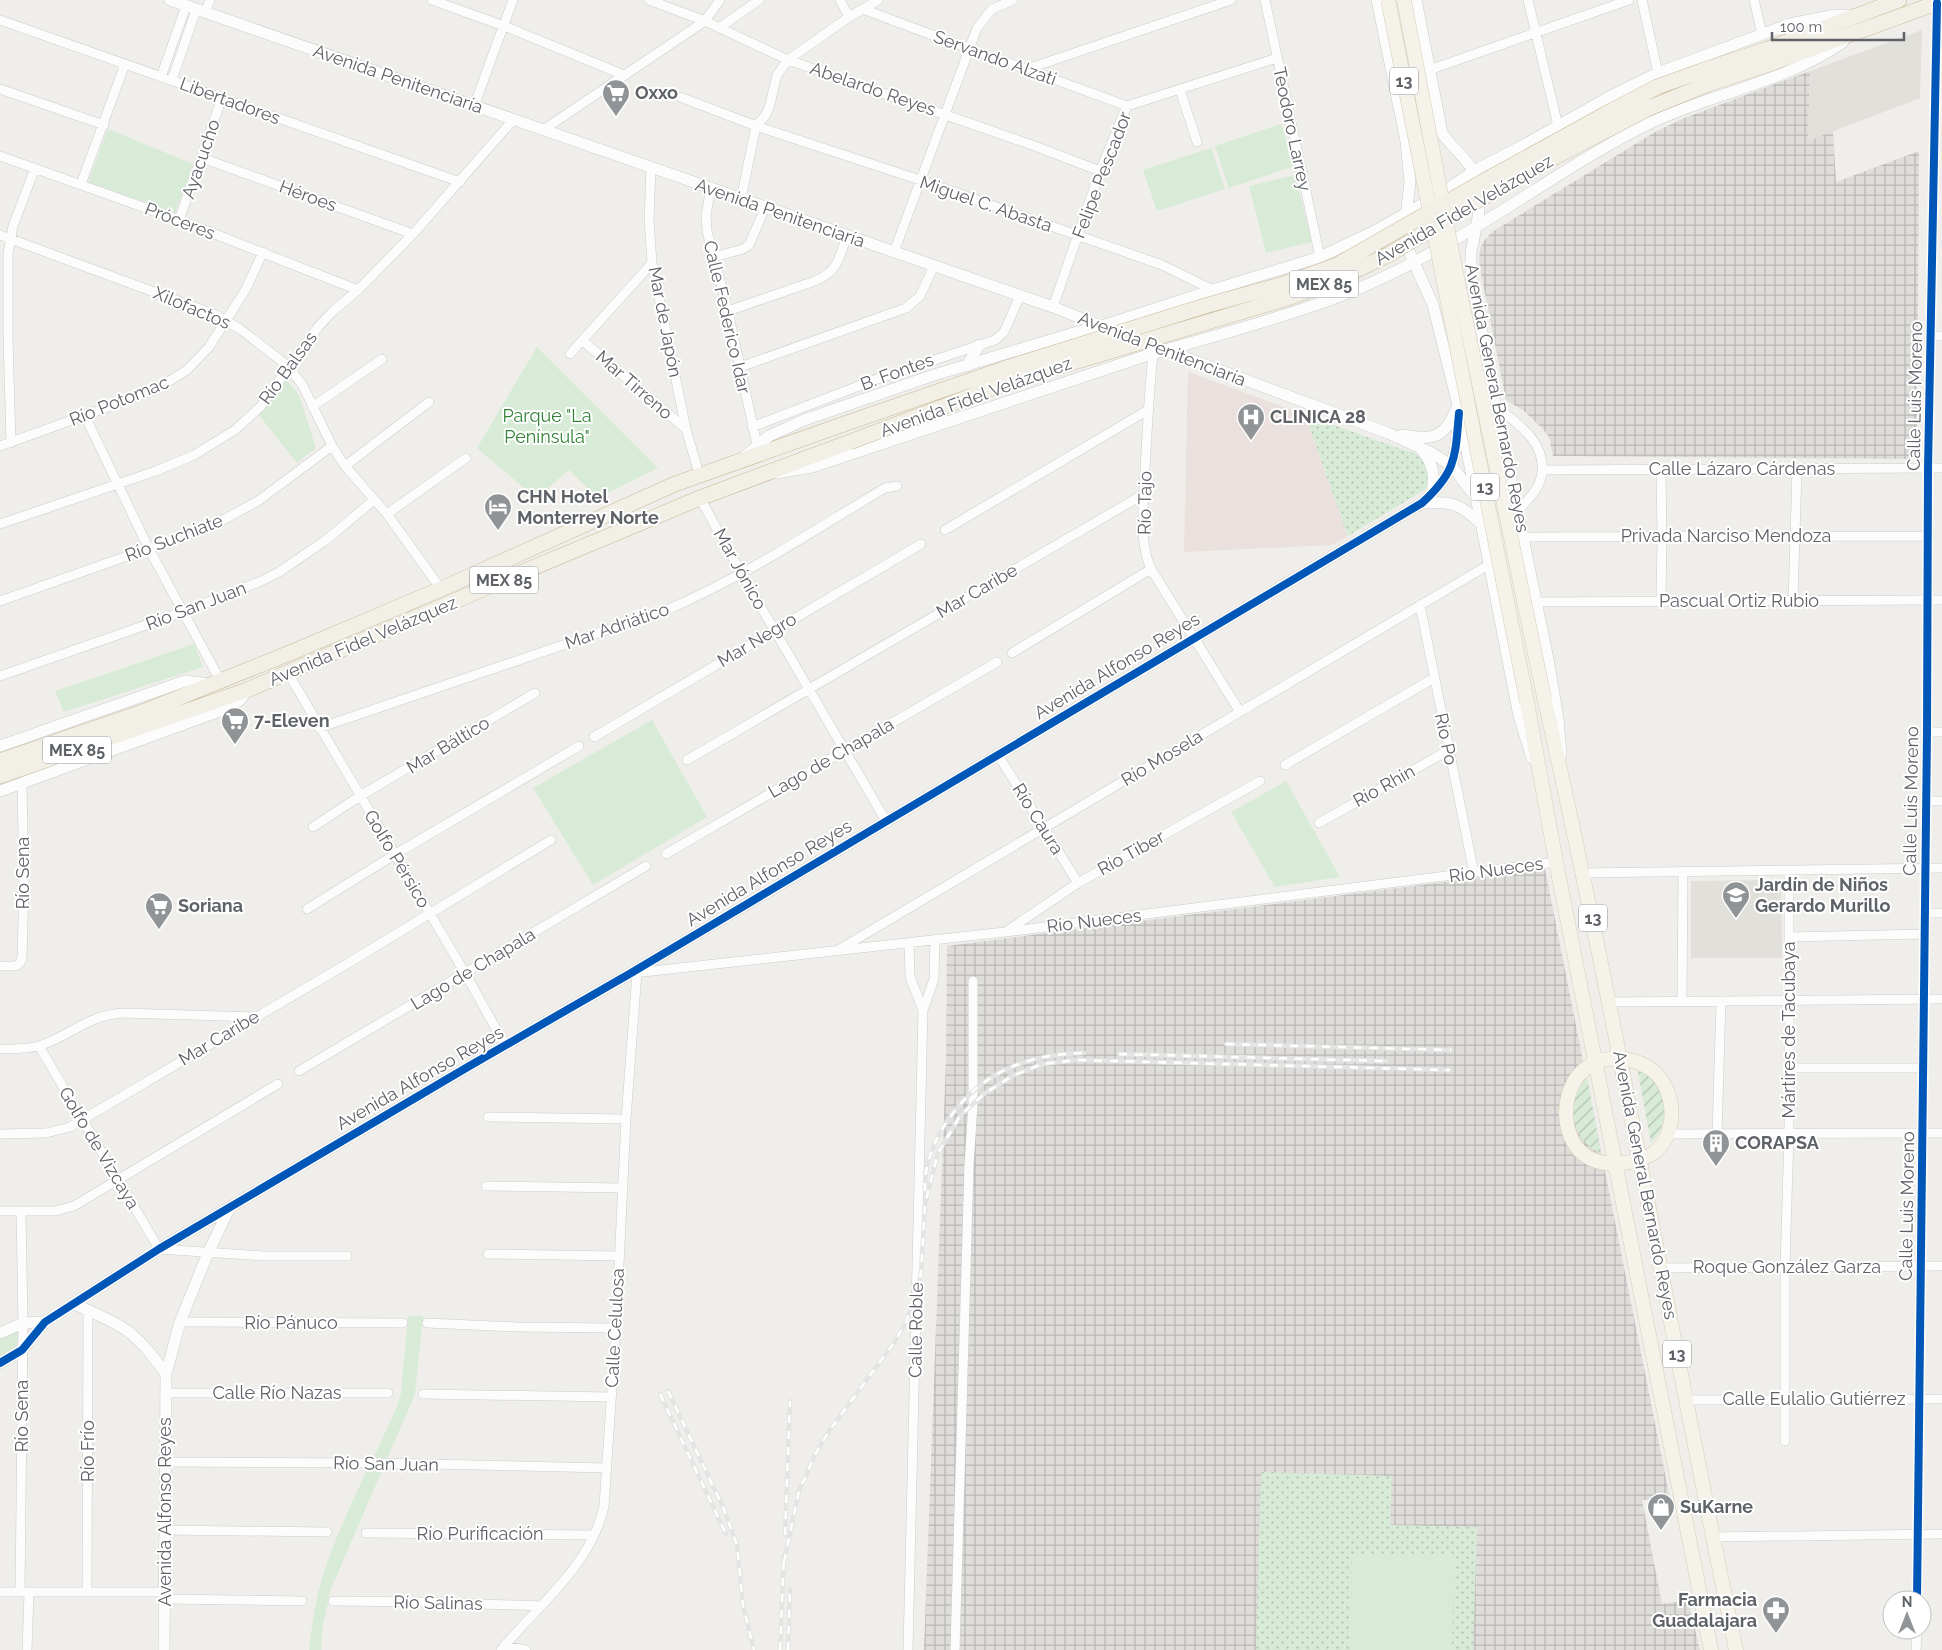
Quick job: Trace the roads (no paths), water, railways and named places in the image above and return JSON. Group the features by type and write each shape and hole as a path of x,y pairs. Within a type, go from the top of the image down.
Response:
{"highway":[{"name":"Avenida Fidel Velázquez","path":"0,761 247,690 499,582 762,474 1011,381 1291,297 1326,284 1390,254 1463,209 1555,157 1649,108 1708,84 1893,1"},
{"name":"Avenida Fidel Velázquez","path":"0,776 151,717 215,682 297,650 441,589 645,496 699,474 1003,369 1208,305 1284,284 1337,265 1492,176 1657,88 1700,71 1851,35 1939,2"}],"main road":[{"name":"Avenida General Bernardo Reyes","path":"1388,0 1527,702 1556,862 1711,1650"},
{"name":"Avenida General Bernardo Reyes","path":"1404,0 1456,268 1544,697 1610,1002 1712,1537 1736,1650"},
{"path":"1620,1058 1638,1062 1654,1071 1664,1084 1672,1109 1667,1134 1652,1154 1640,1160 1616,1164 1593,1161 1580,1152 1571,1137 1566,1120 1566,1102 1572,1086 1582,1072 1596,1062 1620,1058"}],"street":[{"name":"Avenida Penitenciaría","path":"170,0 1052,307 1388,433 1441,458 1452,466 1476,498"},
{"path":"161,77 196,10 210,0"},
{"path":"432,0 504,26 624,75"},
{"path":"474,106 513,0"},
{"name":"Abelardo Reyes","path":"649,0 706,21 788,60 945,114 1100,171"},
{"path":"543,130 706,21 720,0"},
{"path":"719,28 759,0"},
{"path":"840,0 849,18"},
{"path":"741,199 756,126 769,108 777,75 788,60 878,0"},
{"path":"894,252 976,28 992,8 1013,0"},
{"path":"1027,69 1231,0"},
{"name":"Teodoro Larrey","path":"1265,0 1320,257"},
{"name":"Avenida General Bernardo Reyes","path":"1377,0 1406,141 1410,182 1406,238 1433,305 1459,409 1519,716 1524,736 1542,783"},
{"path":"1416,0 1442,133 1452,148 1474,171"},
{"path":"1528,0 1534,32 1558,126"},
{"path":"1429,70 1629,0"},
{"path":"1642,0 1658,73"},
{"path":"1754,0 1762,34"},
{"name":"Calle Luis Moreno","path":"1917,1590 1926,868 1928,468 1938,201 1939,2"},
{"name":"Servando Alzati","path":"863,9 1127,106"},
{"path":"172,80 196,10"},
{"path":"743,459 769,436 804,420 967,366 1102,326 1320,257 1407,214 1474,171 1611,96 1658,73 1790,24 1835,14 1858,16"},
{"name":"Libertadores","path":"0,20 460,182"},
{"path":"762,474 786,473 812,468 1153,354 1334,298 1447,244 1606,147 1652,122 1812,60 1851,35"},
{"name":"Felipe Pescador","path":"1052,307 1100,171 1127,106 1277,58"},
{"path":"81,184 125,64"},
{"path":"0,89 104,125"},
{"path":"1180,90 1197,142"},
{"name":"Miguel C. Abasta","path":"680,97 756,126 920,180 1162,265 1213,290"},
{"name":"Ayacucho","path":"179,220 222,98"},
{"name":"Río Balsas","path":"0,524 117,485 194,455 235,430 260,407 288,366 327,317 358,290 413,234 514,120"},
{"path":"1406,141 1416,148 1429,148 1439,139 1442,133"},
{"path":"1524,145 1518,155 1519,172 1527,181 1538,186 1543,185"},
{"name":"Próceres","path":"0,156 179,220 358,290"},
{"name":"Héroes","path":"202,158 413,234"},
{"name":"Mar de Japón","path":"651,167 649,220 652,263 686,429 699,474"},
{"path":"11,442 8,309 10,238 17,212 35,168"},
{"name":"Avenida General Bernardo Reyes","path":"1474,171 1480,191 1471,252 1475,296 1558,719 1563,779"},
{"name":"Calle Federico Idar","path":"711,188 706,222 728,311 757,445"},
{"path":"714,257 743,249 749,245 765,208"},
{"name":"Xilofactos","path":"0,234 226,320 288,366 303,386 332,446 345,466 387,514 441,589"},
{"path":"728,311 828,275 835,268 847,236"},
{"path":"1347,244 1353,246 1361,254 1366,264 1363,281 1355,289"},
{"name":"Río Potomac","path":"0,446 155,390 187,370 209,347 246,289 263,252"},
{"path":"570,354 652,263"},
{"path":"740,367 906,308 920,296 934,266"},
{"path":"1433,305 1438,294 1450,286 1464,286 1470,289 1475,296"},
{"name":"B. Fontes","path":"752,427 877,379 996,340 1002,335 1020,296"},
{"path":"1159,308 1156,322 1160,334 1170,344 1180,347"},
{"path":"1074,333 1081,333 1093,338 1101,347 1105,360 1101,372"},
{"path":"1932,336 1942,336"},
{"name":"Mar Tirreno","path":"583,341 686,429"},
{"path":"967,366 979,345"},
{"name":"Río Tajo","path":"1153,354 1144,494 1144,549 1151,570 1240,712"},
{"path":"312,406 382,359"},
{"path":"345,466 429,402"},
{"path":"1496,406 1528,431 1538,449 1542,470 1539,484 1518,511"},
{"name":"Avenida Penitenciaría","path":"1388,433 1421,438 1437,437 1447,428 1459,409"},
{"name":"Avenida Alfonso Reyes","path":"22,1350 45,1322 230,1206 634,972 1422,503 1446,477 1452,466 1459,409"},
{"path":"945,530 1148,410"},
{"path":"0,746 185,681 215,682 183,612 117,485 85,416"},
{"name":"Río Suchiate","path":"0,600 212,526 258,501 332,446"},
{"path":"1421,448 1433,469 1434,482 1431,495"},
{"path":"387,514 466,458"},
{"name":"Calle Lázaro Cárdenas","path":"1542,470 1942,468"},
{"path":"1661,469 1661,601"},
{"path":"1793,600 1798,469"},
{"name":"Mar Adriático","path":"319,728 669,609 741,573 885,488 897,486"},
{"name":"Mar Caribe","path":"687,760 1144,494"},
{"name":"Mar Jónico","path":"700,498 741,573 886,821"},
{"name":"Río San Juan","path":"0,676 183,612 259,582 279,572 326,540 374,500"},
{"name":"Avenida Alfonso Reyes","path":"1422,503 1447,502 1456,504 1469,512 1482,524"},
{"name":"Privada Narciso Mendoza","path":"1523,537 1929,536"},
{"name":"Mar Negro","path":"594,737 921,544"},
{"name":"Río Mosela","path":"835,952 1490,564"},
{"path":"1012,653 1151,570"},
{"name":"Pascual Ortiz Rubio","path":"1536,602 1942,600"},
{"name":"Río Po","path":"1420,605 1474,873"},
{"name":"Lago de Chapala","path":"666,854 997,662"},
{"name":"Golfo Pérsico","path":"288,673 465,973 505,1045"},
{"path":"1286,765 1434,678"},
{"path":"0,791 225,709 239,701 247,690"},
{"name":"Mar Báltico","path":"313,827 360,796 535,693"},
{"path":"1927,732 1942,732"},
{"path":"307,909 394,855 579,746"},
{"name":"Río Rhin","path":"1319,823 1449,750"},
{"name":"Río Caura","path":"998,755 1078,883"},
{"name":"Río Tiber","path":"1005,932 1078,883 1260,781"},
{"name":"Río Sena","path":"0,966 16,966 20,963 23,950 22,783"},
{"path":"1926,801 1942,801"},
{"name":"Mar Caribe","path":"0,1134 46,1133 61,1130 82,1120 430,914 551,840"},
{"name":"Río Nueces","path":"634,972 835,952 1005,932 1556,862"},
{"name":"Lago de Chapala","path":"299,1071 646,866"},
{"path":"1583,873 1942,868"},
{"name":"Mártires de Tacubaya","path":"1785,1441 1785,1267 1790,1133 1789,870"},
{"path":"1682,1002 1683,871"},
{"path":"1925,913 1942,913"},
{"path":"1789,937 1925,934"},
{"name":"Calle Roble","path":"908,1650 922,1010 934,979 935,939"},
{"name":"Calle Roble","path":"909,942 910,977 922,1010"},
{"name":"Calle Celulosa","path":"503,1648 542,1606 575,1565 594,1534 604,1506 616,1328 634,972"},
{"path":"955,1650 969,1175 973,1104 973,981"},
{"path":"1610,1002 1942,999"},
{"path":"1717,1134 1721,1001"},
{"path":"0,1050 39,1046 87,1021 110,1014 137,1013 256,1017"},
{"name":"Golfo de Vizcaya","path":"39,1046 159,1249"},
{"path":"1789,1068 1924,1068"},
{"path":"0,1211 64,1210 119,1180 278,1084"},
{"path":"488,1117 626,1119"},
{"path":"1667,1134 1942,1133"},
{"path":"486,1186 622,1188"},
{"name":"Avenida Alfonso Reyes","path":"164,1650 166,1374 180,1322 208,1253 230,1206"},
{"name":"Río Sena","path":"21,1211 27,1650"},
{"path":"159,1249 264,1256 346,1256"},
{"path":"488,1254 619,1256"},
{"name":"Roque González Garza","path":"1661,1268 1942,1266"},
{"path":"73,1303 130,1333 152,1355 166,1374"},
{"name":"Río Frío","path":"87,1592 88,1311"},
{"path":"0,1333 23,1323 45,1322"},
{"name":"Río Pánuco","path":"180,1322 403,1323"},
{"path":"427,1323 518,1327 616,1328"},
{"path":"0,1363 22,1350"},
{"name":"Calle Río Nazas","path":"165,1393 388,1394"},
{"path":"423,1394 611,1397"},
{"name":"Calle Eulalio Gutiérrez","path":"1686,1400 1942,1399"},
{"name":"Río San Juan","path":"164,1462 607,1468"},
{"path":"164,1530 327,1532"},
{"name":"Río Purificación","path":"366,1533 594,1534"},
{"path":"1712,1537 1942,1534"},
{"path":"0,1592 87,1592 302,1601"},
{"name":"Río Salinas","path":"333,1602 422,1602 542,1606"},
{"path":"503,1648 526,1650"}],"railway":[{"path":"1226,1044 1451,1050"},
{"path":"925,1191 927,1165 936,1141 957,1108 971,1093 987,1080 1004,1070 1022,1063 1062,1054 1084,1053"},
{"path":"1119,1054 1386,1061"},
{"path":"784,1562 799,1491 816,1453 829,1431 894,1343 906,1322 917,1294 921,1273 925,1204 938,1153 960,1116 984,1094 1012,1076 1042,1064 1077,1060 1450,1070"},
{"path":"668,1391 723,1507 737,1545 743,1606 754,1650"},
{"path":"660,1394 726,1534"},
{"path":"785,1535 790,1401"},
{"path":"780,1650 784,1555"},
{"path":"788,1650 790,1589"}],"place":[{"name":"Oxxo","path":"616,117"},
{"name":"CLINICA 28","path":"1251,441"},
{"name":"CHN Hotel Monterrey Norte","path":"498,531"},
{"name":"7-Eleven","path":"235,745"},
{"name":"Jardín de Niños Gerardo Murillo","path":"1736,919"},
{"name":"Soriana","path":"159,930"},
{"name":"CORAPSA","path":"1716,1167"},
{"name":"SuKarne","path":"1661,1531"},
{"name":"Farmacia Guadalajara","path":"1776,1634"}],"park label":[{"name":"Parque \"La Península\"","path":"547,426"}]}
